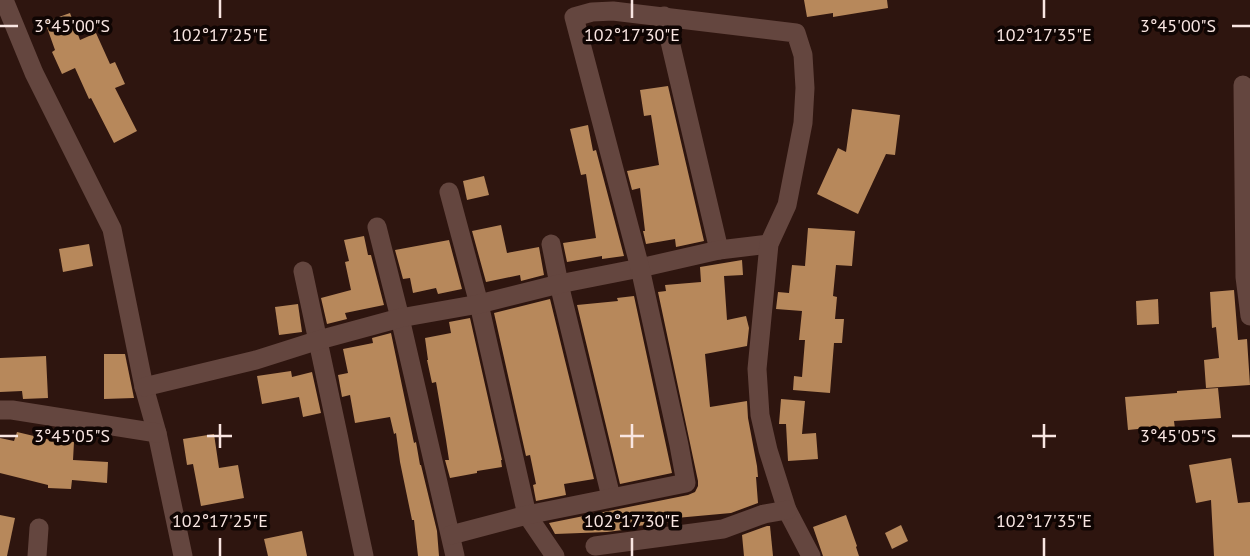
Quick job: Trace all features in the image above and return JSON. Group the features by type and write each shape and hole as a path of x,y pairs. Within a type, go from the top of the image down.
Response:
{"street":[{"path":"4,0 34,73 111,229 183,556"},
{"path":"450,535 527,515 686,483 640,268 574,18 592,12 614,11 796,33 803,55 803,123 787,205 769,244 757,369 760,415 768,450 787,510 811,556"},
{"path":"664,16 719,250"},
{"path":"1243,85 1250,316"},
{"path":"449,191 479,304 527,515 555,556"},
{"path":"377,227 455,556"},
{"path":"551,244 611,497"},
{"path":"144,387 256,360 400,318 479,304 719,250 769,244"},
{"path":"303,271 364,556"},
{"path":"0,410 157,433"},
{"path":"595,546 723,529 764,514 787,510"},
{"path":"37,556 38,528"}],"building":[{"path":"804,0 887,0 888,8 833,17 833,13 807,17"},
{"path":"70,13 80,40 96,33 110,64 115,62 125,84 115,88 137,131 114,143 75,68 62,74 52,52 55,50 45,22"},
{"path":"668,86 704,241 676,247 675,239 646,244 640,188 632,190 627,171 659,165 651,115 644,116 640,90"},
{"path":"852,109 900,115 895,155 886,154 858,214 817,194 838,148 846,152"},
{"path":"588,125 624,256 602,259 602,256 567,262 563,243 596,238 586,174 581,175 570,129"},
{"path":"484,176 489,195 467,200 463,181"},
{"path":"501,225 507,253 539,247 544,275 521,281 520,275 486,282 472,231"},
{"path":"808,228 855,231 852,266 836,265 833,296 837,297 835,319 844,319 842,343 834,343 830,393 793,390 794,376 802,377 805,340 799,340 802,311 776,309 778,292 789,293 792,265 805,266"},
{"path":"364,236 384,305 345,313 347,319 327,324 321,298 351,290 344,240"},
{"path":"449,240 462,289 438,294 436,288 413,293 410,278 403,279 395,250"},
{"path":"89,244 93,266 63,272 59,249"},
{"path":"742,260 743,275 724,276 727,320 746,316 749,328 747,346 705,354 710,407 747,401 757,466 758,503 731,513 676,518 676,521 638,528 555,534 549,523 695,492 698,481 658,292 666,291 665,285 701,282 700,267"},
{"path":"1234,290 1238,340 1247,339 1250,385 1206,388 1204,360 1219,358 1216,327 1212,328 1210,292"},
{"path":"634,296 672,473 620,484 577,305 618,301 617,298"},
{"path":"550,299 594,479 564,484 566,495 536,501 533,485 536,484 530,455 526,456 494,313"},
{"path":"1158,299 1159,324 1137,325 1136,301"},
{"path":"298,304 302,332 279,335 275,307"},
{"path":"470,318 502,467 450,478 445,460 449,460 436,382 432,383 425,338 451,333 449,322"},
{"path":"391,333 414,443 416,442 437,531 439,556 418,556 414,520 396,433 394,434 390,417 355,423 350,395 342,397 338,375 348,373 343,349 373,343 372,338"},
{"path":"104,354 125,354 134,398 104,399"},
{"path":"46,356 48,398 23,399 22,391 0,392 0,358"},
{"path":"291,371 292,377 312,372 321,413 303,417 299,397 262,404 257,376"},
{"path":"1218,388 1221,418 1174,421 1175,429 1128,430 1125,397"},
{"path":"781,399 805,401 802,434 816,433 818,459 788,461 786,424 779,424"},
{"path":"17,432 55,441 74,442 73,460 108,462 107,483 72,480 71,489 48,488 48,485 0,473 0,438 14,441"},
{"path":"214,434 219,468 238,465 244,498 201,506 193,464 187,465 183,439"},
{"path":"1231,458 1238,503 1250,502 1250,556 1214,556 1211,500 1196,503 1189,465"},
{"path":"0,515 15,518 7,556 0,556"},
{"path":"846,515 859,556 823,556 813,527"},
{"path":"901,525 908,541 892,549 885,533"},
{"path":"770,526 773,556 744,556 742,535"},
{"path":"302,531 307,556 268,556 264,539"}]}
